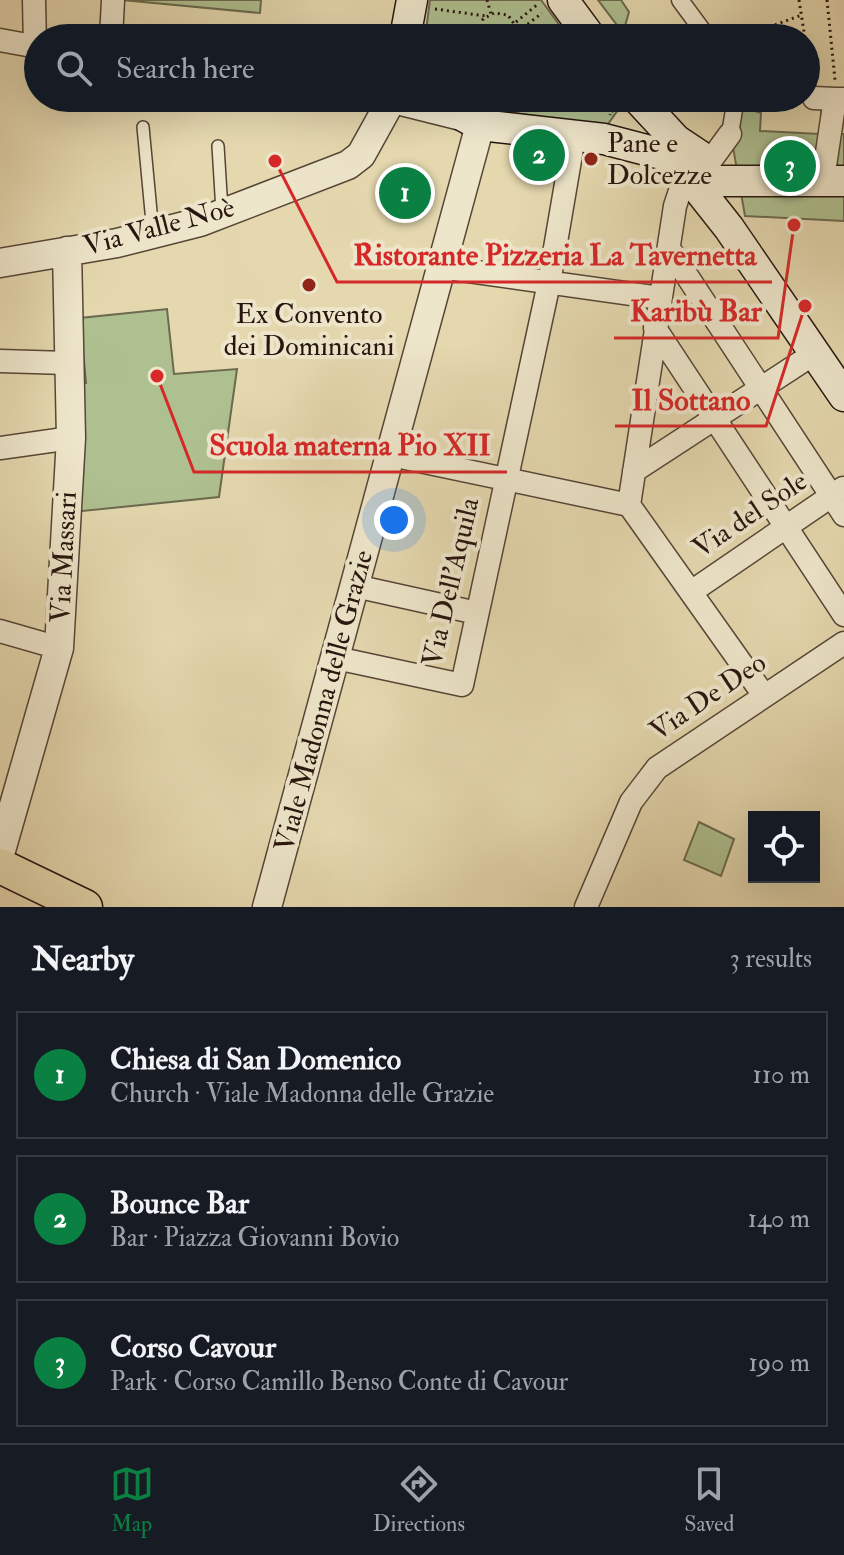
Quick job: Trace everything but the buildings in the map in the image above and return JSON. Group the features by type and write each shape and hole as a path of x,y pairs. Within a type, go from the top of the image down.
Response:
{"main road":[{"path":"550,7 572,24"},
{"path":"605,112 706,172 788,171 822,179"},
{"path":"463,113 605,112 676,140 706,172 729,228 844,396"},
{"path":"0,866 85,907"}],"street":[{"path":"34,0 35,24"},
{"path":"112,24 113,0"},
{"path":"680,0 698,24"},
{"path":"0,40 24,44"},
{"path":"822,179 832,93"},
{"name":"Via Valle Noè","path":"0,263 153,234 348,165 361,155 384,112"},
{"name":"Via Dell'Aquila","path":"336,658 462,685 549,283 605,112"},
{"path":"629,505 675,206 681,188 706,172 730,134 734,112"},
{"name":"Viale Madonna delle Grazie","path":"267,907 440,267 463,113"},
{"path":"670,250 760,388 840,499"},
{"name":"Via Massari","path":"0,854 12,777 59,648 71,438 67,251"},
{"path":"440,267 660,298"},
{"path":"655,328 844,615"},
{"path":"634,471 815,353"},
{"path":"0,361 67,363"},
{"path":"0,448 71,438"},
{"path":"391,455 629,505 763,694"},
{"name":"Via del Sole","path":"691,592 786,527 840,499"},
{"path":"355,586 477,613"},
{"path":"0,631 59,648"},
{"name":"Via De Deo","path":"586,907 631,802 657,768 763,694 844,643"}],"lane":[{"path":"143,127 153,234"},
{"path":"218,146 222,212"}],"path":[{"path":"480,24 488,15 487,0"},
{"path":"799,0 803,24"},
{"path":"827,0 832,93"},
{"path":"413,22 501,12 516,22 550,7"},
{"path":"528,24 550,7"},
{"path":"777,24 802,15"}],"green space":[{"path":"122,0 261,0 260,13"},
{"path":"430,0 541,0 559,24 427,24"},
{"path":"598,0 621,0 629,12 626,24 616,24"},
{"path":"822,102 838,134 844,134 844,221 745,216 729,124 730,112 761,113 760,131 820,134"},
{"path":"508,112 617,112 608,124 596,125"},
{"path":"167,309 174,374 237,369 219,497 73,512 78,383 86,383 80,318"},
{"path":"699,822 734,839 721,876 684,860"}],"place":[{"name":"Bounce Bar","path":"539,155"},
{"name":"Pane e Dolcezze","path":"591,159"},
{"name":"Ristorante Pizzeria La Tavernetta","path":"275,161"},
{"name":"Corso Cavour","path":"790,166"},
{"name":"Chiesa di San Domenico","path":"405,193"},
{"name":"Karibù Bar","path":"794,225"},
{"name":"Ex Convento dei Dominicani","path":"309,285"},
{"name":"Il Sottano","path":"805,306"},
{"name":"Scuola materna Pio XII","path":"157,376"}]}
